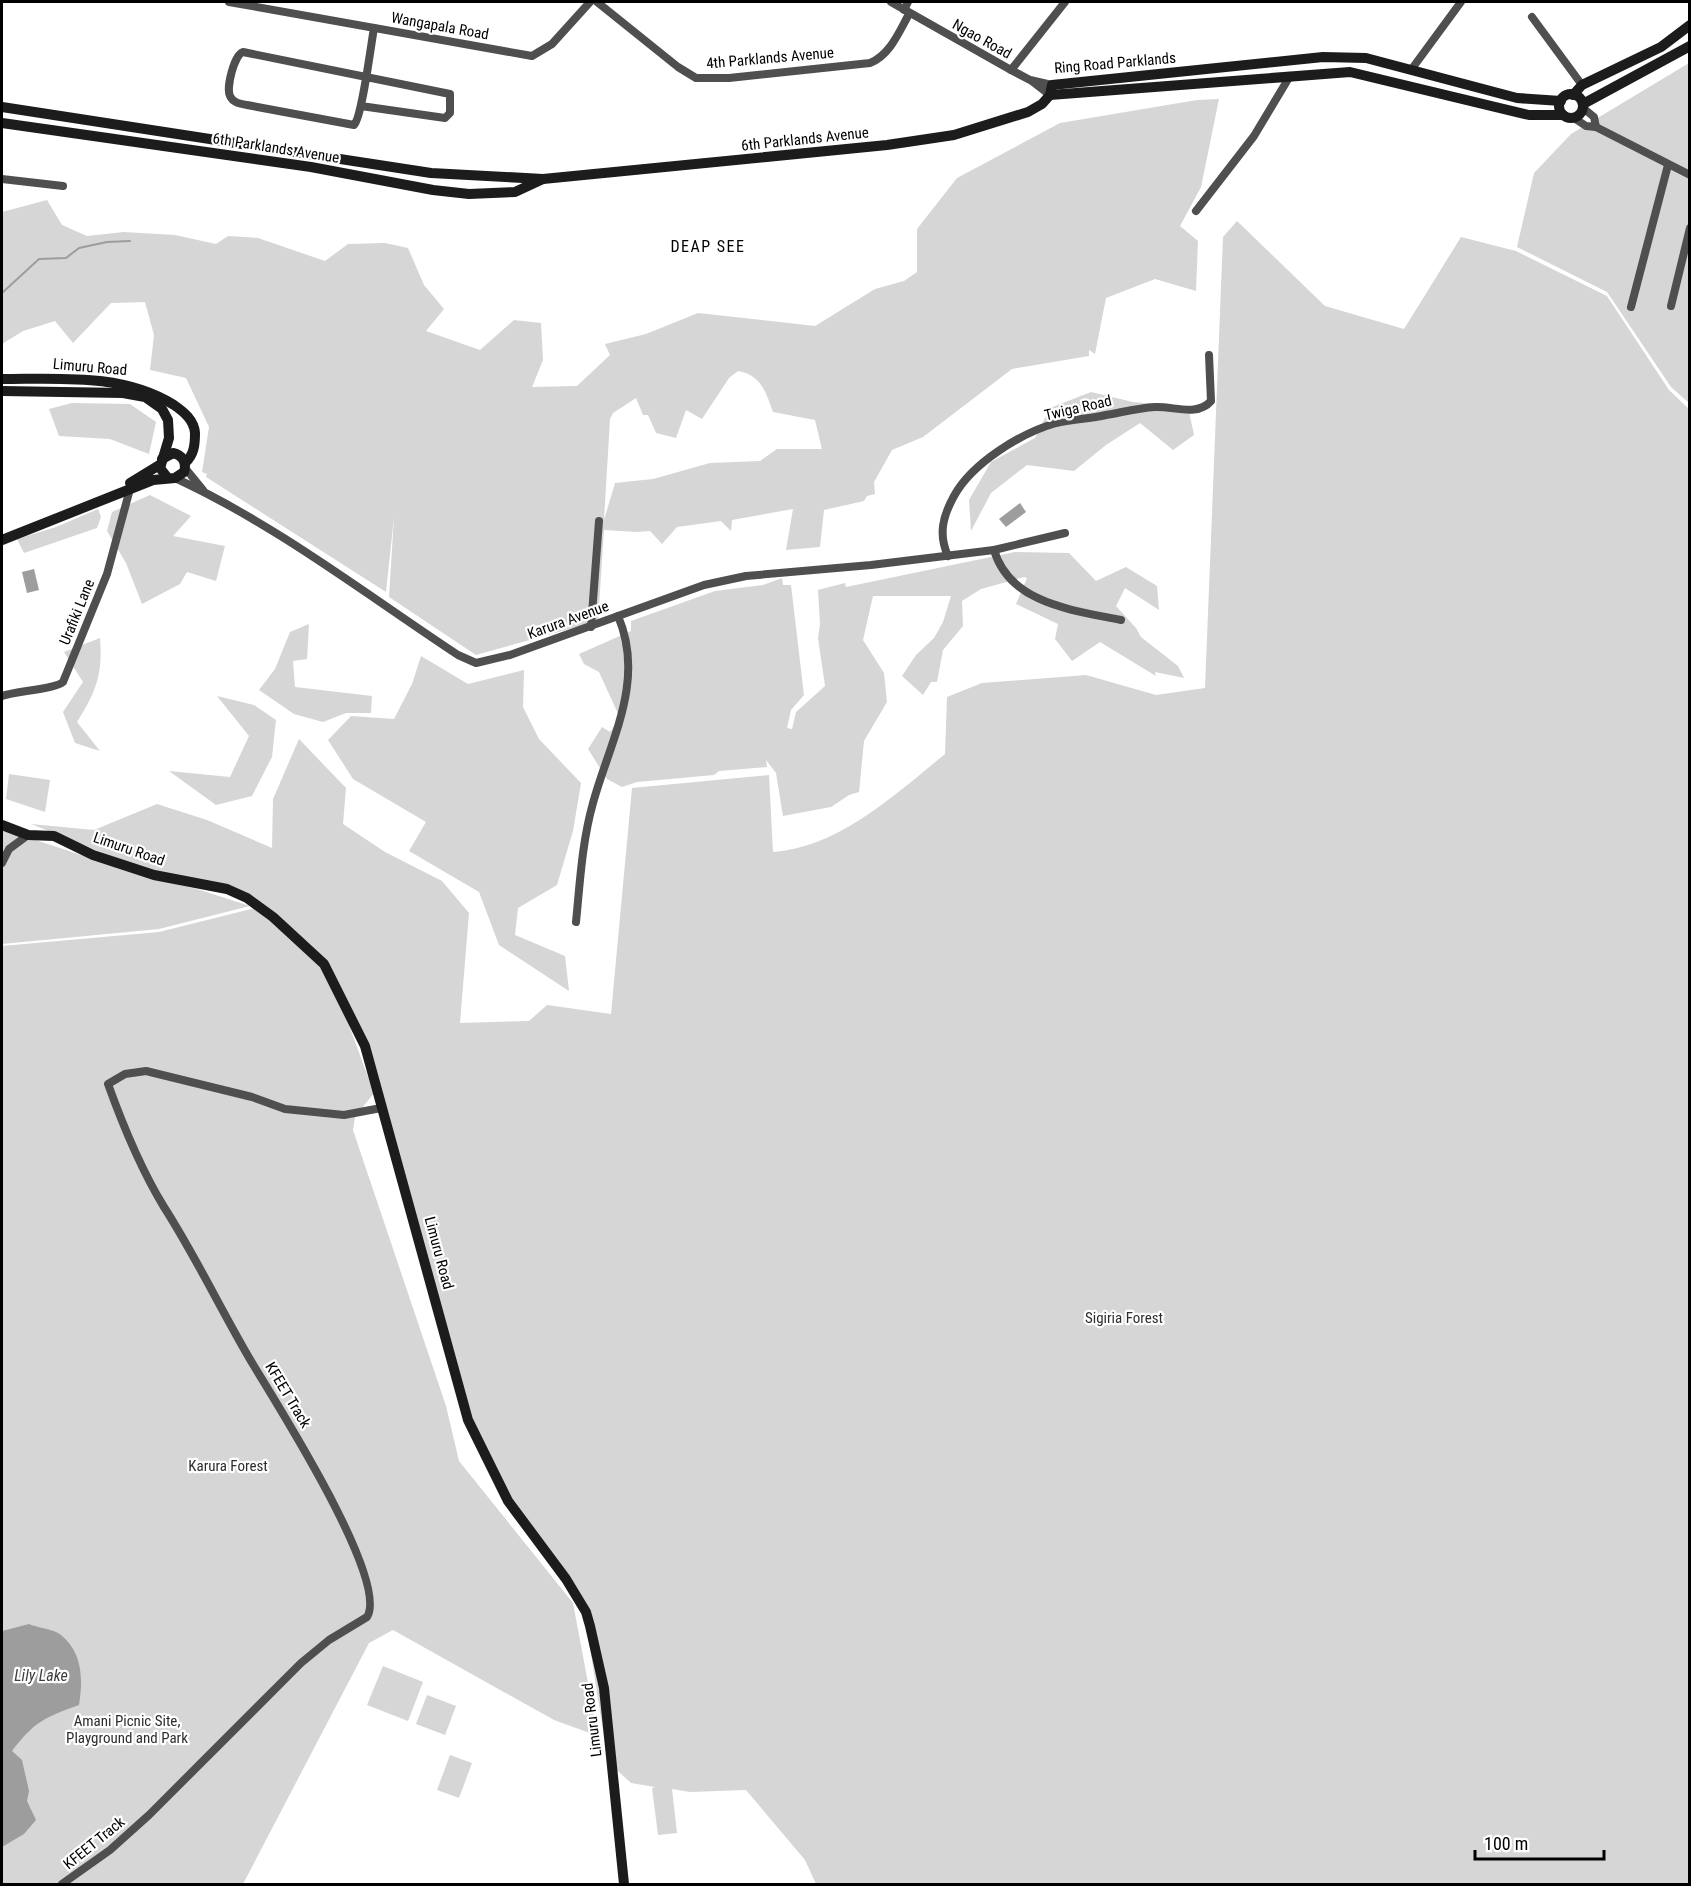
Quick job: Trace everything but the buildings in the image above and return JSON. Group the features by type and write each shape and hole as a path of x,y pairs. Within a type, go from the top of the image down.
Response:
{"street":[{"name":"Wangapala Road","path":"229,2 532,56 552,44 590,2"},
{"name":"4th Parklands Avenue","path":"597,2 678,67 696,78 740,77 870,63 887,51 907,12 908,2"},
{"name":"Ngao Road","path":"891,2 1030,80"},
{"path":"1011,70 1065,2"},
{"path":"1411,70 1461,2"},
{"path":"1532,17 1582,85"},
{"path":"1573,95 1582,85 1661,47 1689,26"},
{"path":"361,106 445,118 452,109 450,94 365,76 243,52 234,60 228,94 231,100 247,105 349,126 357,122 361,106 365,76 374,28"},
{"path":"1569,116 1580,114 1583,106 1689,46"},
{"name":"Ring Road Parklands","path":"1051,90 1323,57 1366,58 1517,98 1561,101"},
{"name":"Ring Road Parklands","path":"1030,80 1051,90 1350,72 1529,115 1569,116"},
{"path":"1421,88 1425,74"},
{"path":"1196,211 1260,128 1290,76"},
{"name":"6th Parklands Avenue","path":"2,107 431,173 543,179 779,157 932,138 1014,118 1042,104 1051,90"},
{"path":"1596,127 1593,117 1579,98 1573,95 1566,96 1561,101 1560,108 1586,126 1596,127 1689,175"},
{"name":"6th Parklands Avenue","path":"2,123 311,167 433,190 469,194 515,192 543,179"},
{"path":"1631,307 1668,165"},
{"path":"2,179 63,186"},
{"path":"1671,306 1689,228"},
{"name":"Twiga Road","path":"948,556 941,541 944,519 958,489 985,461 1003,448 1055,424 1131,409 1159,407 1198,410 1206,407 1212,401 1209,356"},
{"name":"Limuru Road","path":"2,379 118,383 153,393 177,407 192,422 195,442 192,455 185,465"},
{"path":"2,391 117,393 144,397 162,409 168,420 169,438 161,462 162,472 171,478"},
{"path":"2,535 137,479 172,453 181,456 185,465 182,475 130,489 2,540"},
{"name":"Karura Avenue","path":"185,465 205,492"},
{"name":"Karura Avenue","path":"171,478 205,492 334,572 469,662 485,662 510,655 704,585 746,576 990,550 1065,533"},
{"name":"Urafiki Lane","path":"2,696 36,688 53,688 63,682 108,574 130,489"},
{"path":"591,627 599,521"},
{"path":"990,550 1018,588 1034,597 1069,609 1121,620"},
{"path":"576,922 588,825 623,714 627,668 624,631 618,616"},
{"name":"Limuru Road","path":"2,825 28,836 54,836 93,855 154,875 227,889 247,898 273,917 324,964 365,1046 381,1108 407,1191 468,1420 508,1501 566,1579 586,1612 597,1648 608,1725 624,1884"},
{"path":"2,863 9,849 28,836"},
{"name":"KFEET Track","path":"62,1884 110,1850 301,1664 329,1640 367,1617 371,1600 362,1566 334,1504 294,1429 163,1205 124,1127 108,1084 125,1074 146,1071 252,1097 285,1109 344,1115 381,1108"},
{"path":"608,1725 608,1755 619,1884"}],"green space":[{"path":"1689,63 1689,403 1671,387 1607,292 1517,247 1534,173 1571,134"},
{"path":"1219,99 1201,187 1180,226 1198,241 1196,291 1155,279 1106,298 1095,354 1089,350 1089,356 1012,369 923,437 892,450 874,482 875,494 867,496 864,501 824,510 820,547 786,550 793,509 732,520 731,531 721,521 677,527 662,544 650,531 604,530 598,621 476,655 389,597 394,517 386,592 206,477 207,474 202,472 209,427 186,378 150,370 154,335 145,302 111,303 73,343 55,321 23,331 2,344 2,212 47,200 62,225 87,236 124,232 175,235 216,244 228,236 258,238 325,261 348,244 385,243 408,248 424,285 444,309 426,331 480,350 514,320 541,323 543,360 532,387 577,386 610,355 605,344 646,334 698,313 815,326 875,289 904,281 917,272 917,229 957,178 1060,123 1197,100","holes":["738,371 746,373 762,386 773,412 815,420 822,449 777,449 760,461 710,463 653,479 615,483 604,520 610,419 613,413 636,398 643,415 648,415 656,433 676,438 686,410 702,419 729,378"]},
{"name":"Sigiria Forest","path":"1237,221 1325,306 1404,329 1461,237 1516,251 1607,296 1669,390 1689,409 1689,1884 816,1884 805,1860 746,1790 690,1792 672,1789 677,1833 658,1835 652,1788 655,1787 631,1783 608,1762 583,1604 484,1459 374,1093 355,1117 353,1130 446,1406 459,1461 573,1603 598,1736 554,1720 393,1630 369,1643 243,1884 2,1884 2,946 159,932 255,908 271,913 204,881 138,867 31,824 94,830 157,804 207,820 272,848 273,799 299,739 346,788 343,824 385,852 442,881 469,913 460,1023 529,1021 547,1005 611,1014 632,788 769,775 773,852 797,848 843,830 887,801 945,754 947,697 982,683 1086,675 1156,695 1205,688 1223,237","holes":["344,1012 355,1030 374,1092"]},
{"path":"1091,392 1133,402 1188,407 1194,435 1173,450 1140,423 1106,445 1074,471 1027,465 991,493 971,531 969,500 991,462 1035,438 1050,408"},
{"path":"72,403 130,404 156,422 149,454 110,439 59,436 49,409"},
{"path":"150,495 191,516 173,536 225,546 216,581 187,572 180,584 142,604 126,563 107,531 112,512"},
{"path":"98,509 101,517 97,528 24,553 17,539 56,527"},
{"path":"1015,552 1069,553 1096,581 1126,567 1157,586 1159,610 1125,588 1116,606 1141,637 1178,666 1184,678 1155,672 1156,676 1100,642 1072,661 1055,639 1058,624 1016,604 1027,578 1024,577 981,589 962,601 963,626 943,650 937,682 931,682 923,695 902,676 916,655 934,638 943,622 951,596 873,596 863,640 884,673 887,702 864,741 859,792 849,795 831,807 783,816 776,773 766,760 767,767 719,771 714,775 637,782 622,787 607,779 588,749 602,727 610,732 620,718 599,672 584,664 579,654 631,631 631,621 715,591 763,585 782,578 783,585 791,585 804,695 791,710 787,728 792,729 796,712 825,686 818,638 820,624 818,590 845,583 846,587"},
{"path":"309,624 307,659 293,661 295,687 372,696 371,713 346,713 323,722 294,714 259,690 275,669 290,632"},
{"path":"100,638 101,651 97,682 77,722 100,751 75,743 63,712 83,682 64,652"},
{"path":"421,656 468,684 524,670 523,707 539,739 581,783 573,831 557,885 518,908 515,935 565,956 569,991 499,945 479,892 409,851 426,822 353,779 328,740 351,716 394,719 412,684"},
{"path":"217,696 254,705 276,720 272,757 252,796 216,805 169,771 230,777 249,736"},
{"path":"9,774 50,780 45,812 6,799"},
{"path":"2,829 154,879 197,889 250,906 159,929 2,944"},
{"path":"383,1666 423,1682 408,1721 367,1705"},
{"path":"427,1695 456,1706 445,1735 416,1724"},
{"path":"450,1755 472,1763 459,1798 437,1790"}],"water":[{"path":"1020,503 1026,512 1006,527 999,519"},
{"path":"34,569 39,590 27,593 22,572"},
{"name":"Lily Lake","path":"29,1624 58,1633 74,1650 81,1677 79,1705 41,1722 27,1733 12,1751 22,1760 29,1791 27,1801 36,1820 24,1834 2,1847 2,1631"}],"waterway":[{"path":"2,293 39,259 66,258 79,248 107,242 130,241"}],"district":[{"name":"DEAP SEE","path":"708,246"}],"park label":[{"name":"Karura Forest","path":"228,1466"},
{"name":"Amani Picnic Site, Playground and Park","path":"127,1730"}]}
